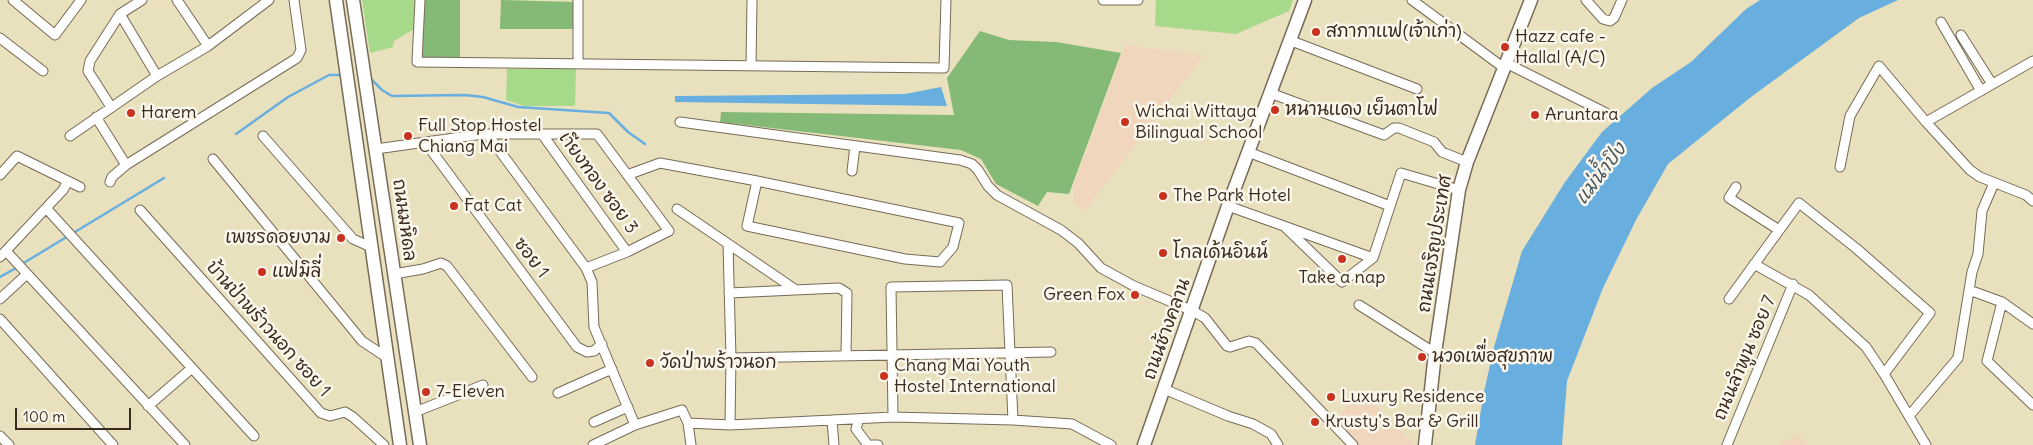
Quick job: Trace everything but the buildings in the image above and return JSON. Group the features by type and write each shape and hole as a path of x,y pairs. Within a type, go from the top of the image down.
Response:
{"street":[{"path":"13,0 55,35 81,0"},
{"path":"111,107 88,71 90,62 120,14 142,0"},
{"path":"177,0 208,46"},
{"path":"70,136 157,76 208,46 269,0"},
{"path":"110,182 112,177 126,165 297,58 301,50 294,0"},
{"name":"ถนนมหิดล","path":"336,0 400,445"},
{"name":"ถนนมหิดล","path":"353,0 420,445"},
{"path":"420,0 417,62 944,68 946,0"},
{"path":"578,0 578,64"},
{"path":"751,66 752,0"},
{"path":"1103,0 1138,0"},
{"name":"ถนนช้างคลาน","path":"1144,445 1228,206 1305,0"},
{"path":"1412,0 1505,66 1606,112"},
{"name":"ถนนเจริญประเทศ","path":"1426,445 1435,353 1459,190 1466,162 1531,0"},
{"path":"1586,0 1603,19 1610,21 1614,18 1622,0"},
{"path":"120,14 157,76"},
{"path":"1941,22 1981,90"},
{"path":"1961,35 1992,84"},
{"path":"0,38 42,71"},
{"path":"1289,40 1416,89"},
{"path":"1926,122 2033,60"},
{"path":"1840,167 1850,116 1879,66 1926,122 1970,170 1980,177 2026,195 2033,201"},
{"path":"1270,93 1384,135 1394,128 1399,128 1434,142 1442,152 1466,162"},
{"path":"96,117 126,165"},
{"path":"680,122 960,160 972,164 992,192 1061,230 1078,243 1101,268 1134,286 1192,311 1210,322 1227,346 1230,347 1249,341 1256,343 1353,445"},
{"name":"เาียงทอง ซอย 3","path":"542,134 627,252"},
{"path":"377,151 488,135 597,134 669,230 627,252 586,268"},
{"path":"488,135 586,268 592,282 594,327 636,425"},
{"path":"263,136 353,239 372,247"},
{"name":"ซอย 1","path":"426,144 577,347 587,352 594,351 602,344"},
{"path":"852,171 855,146"},
{"path":"1248,152 1390,206"},
{"path":"0,174 17,156 80,187"},
{"path":"213,160 362,341 386,358"},
{"path":"627,175 660,163 757,181 959,223 953,247 940,262 905,259 747,226 757,181"},
{"path":"1285,227 1342,282 1373,258 1401,172 1459,190"},
{"path":"68,181 63,190 3,254 22,268 185,445"},
{"path":"1909,416 1958,358 1969,290 1978,254 1982,211 1994,183"},
{"path":"1736,187 1729,198 1779,230"},
{"path":"1729,300 1799,203 1857,249 1930,313 1884,374"},
{"path":"1228,206 1373,258"},
{"path":"46,208 254,436"},
{"name":"บ้านป่าพร้าวนอก ซอย 1","path":"140,210 321,413 330,416 345,412 354,416 384,445"},
{"path":"677,210 797,290"},
{"path":"728,244 731,358 730,425"},
{"path":"394,274 423,269 441,263 447,266 532,377"},
{"path":"1754,264 1793,284 1809,295 1866,347 1926,445"},
{"path":"0,299 22,268"},
{"name":"ถนนลำพูน ซอย 7","path":"1727,445 1793,284"},
{"path":"893,417 892,287 1007,285 1013,420"},
{"path":"729,293 839,288 847,293 846,356"},
{"path":"1969,290 2002,302 2033,324"},
{"path":"2002,302 1987,361 2033,405"},
{"path":"1359,305 1435,353"},
{"path":"0,319 113,445"},
{"path":"731,358 1051,352"},
{"path":"148,406 192,368"},
{"path":"558,394 612,369"},
{"path":"415,412 483,385"},
{"path":"1164,389 1228,416 1253,424 1271,434 1278,445"},
{"path":"594,422 628,407"},
{"path":"593,445 636,425 682,410 688,423 691,445"},
{"path":"688,423 730,425 893,417 1013,420 1072,424 1111,445"},
{"path":"859,419 856,428 868,445"},
{"path":"832,420 834,445"},
{"path":"0,436 9,445"},
{"path":"872,445 878,445"}],"shaded area":[{"name":"Wichai Wittaya Bilingual School","path":"1125,45 1204,55 1085,211 1074,204 1073,188"},
{"path":"1361,391 1416,445 1359,445 1335,420"},
{"path":"1798,434 1809,445 1779,445"}],"green space":[{"path":"362,0 416,0 414,29 394,41 393,47 370,53"},
{"path":"422,0 460,0 460,58 420,59"},
{"path":"501,0 576,2 576,29 500,29"},
{"path":"1156,0 1293,0 1289,11 1236,34 1155,26"},
{"path":"980,31 1009,40 1056,42 1121,53 1069,194 1047,192 1038,206 996,184 981,159 961,150 720,122 721,112 954,115 947,78"},
{"path":"576,68 575,106 524,106 506,100 507,69"}],"water":[{"name":"แม่น้ำปิง","path":"1760,0 1898,0 1859,18 1751,97 1668,164 1636,220 1603,288 1567,381 1562,445 1475,445 1494,347 1522,251 1565,182 1602,132 1652,88 1691,62 1746,9"},
{"path":"941,87 947,106 675,102 675,96 905,94"}],"waterway":[{"path":"236,134 288,97 329,75 342,75"},
{"path":"370,78 382,90 392,96 464,95 483,97 518,107 609,113 628,132 645,144"},
{"path":"22,264 164,178"},
{"path":"0,277 18,267"}],"place":[{"name":"สภากาแฟ(เจ้าเก่า)","path":"1316,32"},
{"name":"Hazz cafe - Hallal (A/C)","path":"1505,47"},
{"name":"หนานแดง เย็นตาโฟ","path":"1275,110"},
{"name":"Harem","path":"131,113"},
{"name":"Aruntara","path":"1535,115"},
{"name":"Wichai Wittaya Bilingual School","path":"1125,122"},
{"name":"Full Stop Hostel Chiang Mai","path":"408,136"},
{"name":"The Park Hotel","path":"1163,196"},
{"name":"Fat Cat","path":"454,206"},
{"name":"เพชรดอยงาม","path":"341,238"},
{"name":"โกลเด้นอินน์","path":"1163,253"},
{"name":"Take a nap","path":"1342,259"},
{"name":"แฟมิลี่","path":"262,272"},
{"name":"Green Fox","path":"1135,295"},
{"name":"นวดเพื่อสุขภาพ","path":"1422,357"},
{"name":"วัดป่าพร้าวนอก","path":"650,363"},
{"name":"Chang Mai Youth Hostel International","path":"884,376"},
{"name":"7-Eleven","path":"426,392"},
{"name":"Luxury Residence","path":"1331,397"},
{"name":"Krusty's Bar & Grill","path":"1315,422"}]}
